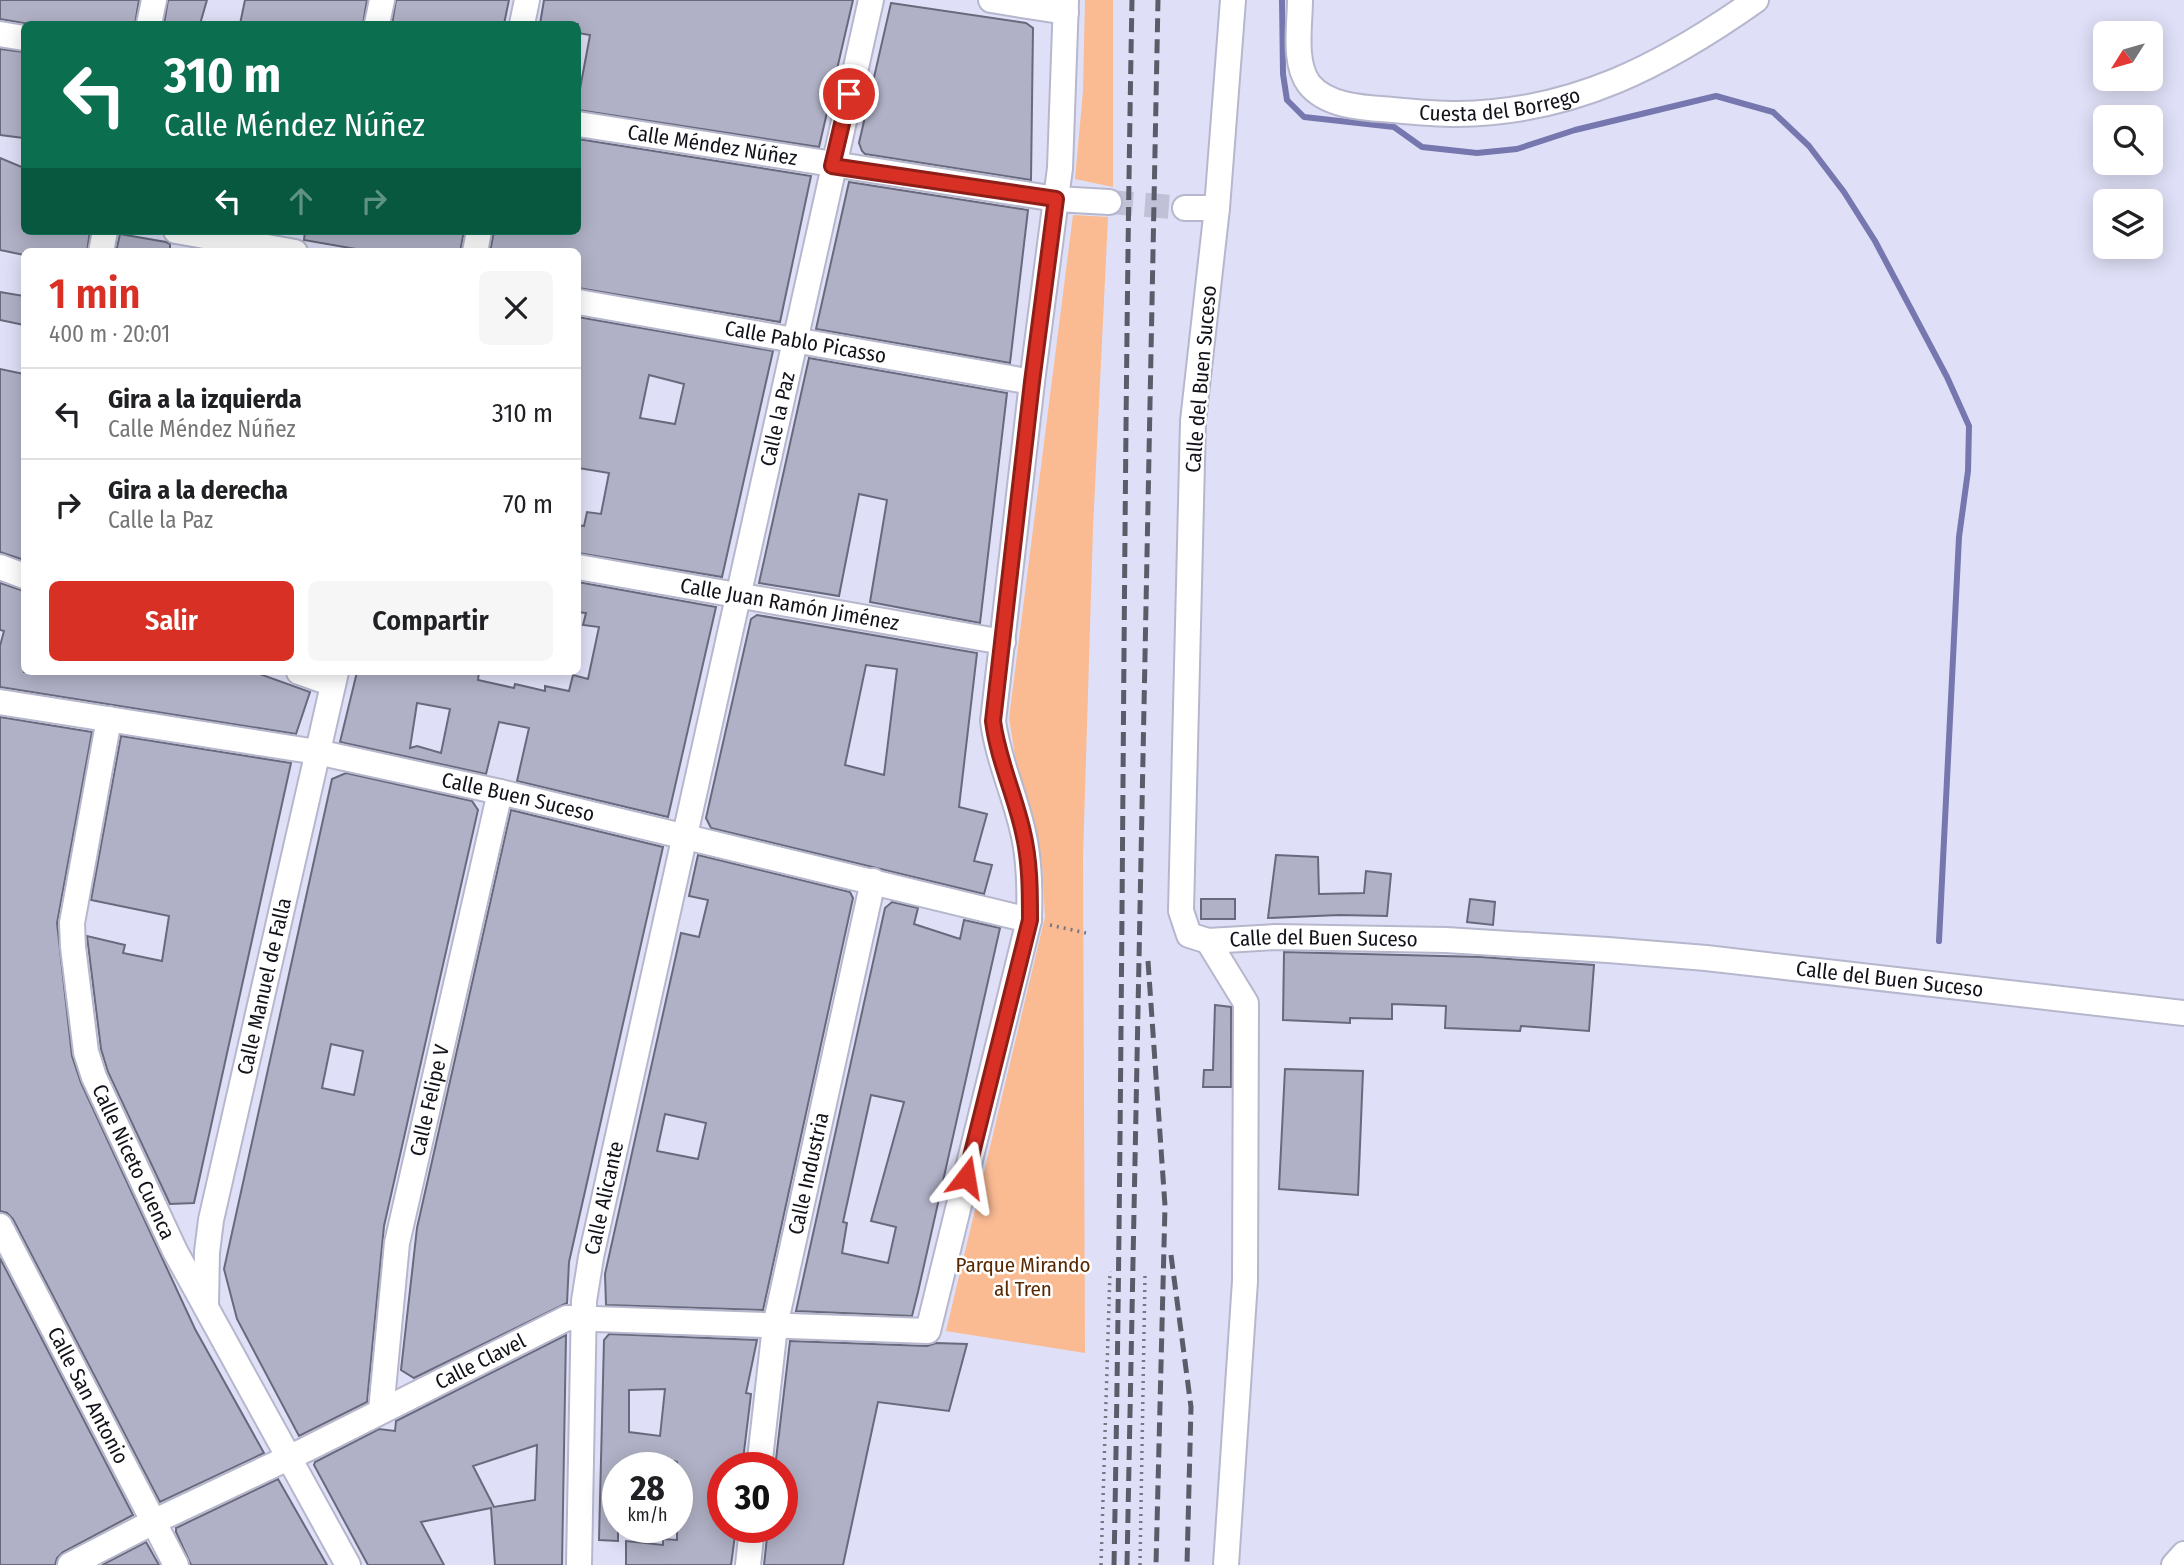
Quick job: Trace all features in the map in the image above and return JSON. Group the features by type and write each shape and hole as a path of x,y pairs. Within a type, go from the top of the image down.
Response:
{"street":[{"path":"150,21 154,0"},
{"path":"378,21 382,0"},
{"path":"523,21 527,0"},
{"name":"Calle la Paz","path":"683,836 871,0"},
{"path":"991,0 1066,6 1061,145 1056,199 993,721 997,746 1027,850 1030,920"},
{"path":"1185,208 1217,208 1233,0"},
{"name":"Cuesta del Borrego","path":"1300,0 1300,59 1309,84 1320,94 1359,107 1457,114 1544,104 1614,83 1706,35 1756,0"},
{"path":"0,34 21,38"},
{"name":"Calle Méndez Núñez","path":"581,124 832,166 1056,199 1109,202"},
{"name":"Calle del Buen Suceso","path":"1217,208 1193,421 1181,911 1189,935 1208,941 1276,937 1433,940 1608,950 1706,958 2184,1013"},
{"path":"199,235 272,248"},
{"name":"Calle Pablo Picasso","path":"581,303 1032,382"},
{"path":"0,567 21,575"},
{"name":"Calle Juan Ramón Jiménez","path":"581,568 1003,642"},
{"name":"Calle Manuel de Falla","path":"206,1304 206,1252 211,1220 317,752 321,676"},
{"name":"Calle Buen Suceso","path":"0,702 317,752 499,792 1030,920"},
{"name":"Calle Niceto Cuenca","path":"109,719 72,923 86,1052 94,1077 156,1214 348,1565"},
{"name":"Calle Felipe V","path":"381,1412 397,1243 499,792"},
{"name":"Calle Alicante","path":"579,1565 584,1318 591,1257 683,836"},
{"name":"Calle Industria","path":"761,1452 775,1326 873,881"},
{"name":"Calle Clavel","path":"69,1565 567,1318 928,1331 1030,920"},
{"path":"1208,941 1246,1003 1245,1281 1226,1565"},
{"name":"Calle San Antonio","path":"0,1226 176,1565"},
{"path":"748,1565 750,1543"},
{"path":"2174,1565 2184,1554"}],"path":[{"path":"1030,920 1086,933"},
{"path":"1101,1565 1110,1272"},
{"path":"1140,1565 1144,1275"}],"green space":[{"path":"1085,0 1113,0 1113,187 1075,179 1083,91"},
{"name":"Parque Mirando al Tren","path":"1073,215 1108,217 1093,528 1083,857 1085,1353 946,1331 1045,917 1042,862 1015,756 1009,718"}],"building":[{"path":"0,0 139,0 136,21 21,23 0,19"},
{"path":"168,0 207,0 201,21 164,21"},
{"path":"245,0 367,0 364,21 241,21"},
{"path":"396,0 509,0 505,21 392,21"},
{"path":"544,0 853,0 819,147 581,110 581,84 590,35 581,34 581,21 540,21"},
{"path":"891,3 1026,23 1033,28 1031,180 865,154 862,151 859,143"},
{"path":"0,49 21,52 21,138 0,135"},
{"path":"581,139 811,176 780,322 581,289 581,248 491,248 493,235 581,235"},
{"path":"0,158 21,167 21,235 89,235 88,248 21,248 21,254 0,250"},
{"path":"849,182 1028,210 1010,363 816,329"},
{"path":"120,235 170,244 170,248 117,248"},
{"path":"305,235 463,235 461,248 350,248 304,240"},
{"path":"0,292 21,296 21,324 0,320"},
{"path":"581,318 773,351 722,577 581,554 581,526 584,526 587,512 601,514 609,473 581,468","holes":["649,375 684,384 675,424 640,418"]},
{"path":"809,358 1007,393 980,623 870,602 887,500 859,494 839,596 759,583"},
{"path":"0,369 21,373 21,559 0,552"},
{"path":"0,583 21,590 21,675 262,675 310,692 296,734 0,687 0,646 4,631 0,630"},
{"path":"581,583 716,607 668,817 517,781 529,728 499,722 486,774 340,742 356,675 479,675 478,680 514,688 515,684 545,691 545,686 569,691 573,675 588,679 599,627 583,625 586,613 581,612","holes":["417,703 450,709 441,753 417,746 410,748"]},
{"path":"757,615 977,653 959,807 987,814 974,861 992,865 984,894 711,828 706,818 751,619","holes":["866,665 897,669 884,775 845,765"]},
{"path":"0,717 92,732 57,923 72,1056 81,1083 195,1329 264,1453 160,1502 13,1219 0,1211"},
{"path":"121,736 291,763 194,1203 170,1204 108,1072 101,1049 87,936 125,945 123,953 162,961 169,916 91,900"},
{"path":"346,773 472,801 478,810 384,1226 367,1402 299,1436 237,1319 224,1269 332,779","holes":["331,1044 363,1051 354,1095 322,1088"]},
{"path":"511,810 663,847 569,1262 567,1303 414,1378 401,1370 417,1228"},
{"path":"698,855 850,892 853,898 763,1310 606,1305 605,1274 681,933 699,937 708,900 689,896","holes":["665,1114 706,1123 698,1159 657,1151"]},
{"path":"1276,855 1318,857 1319,894 1364,893 1366,871 1391,874 1387,916 1268,918"},
{"path":"1201,899 1235,899 1235,919 1201,919"},
{"path":"1470,899 1495,902 1493,925 1467,922"},
{"path":"892,902 918,908 914,924 960,939 964,920 1000,928 912,1316 796,1311 885,908","holes":["871,1095 904,1102 871,1221 896,1227 888,1263 842,1253 847,1223 843,1222"]},
{"path":"1284,952 1481,957 1594,965 1589,1031 1521,1026 1520,1031 1445,1028 1446,1006 1392,1004 1392,1019 1350,1018 1350,1023 1283,1020"},
{"path":"1215,1005 1231,1007 1231,1087 1203,1087 1204,1070 1213,1070"},
{"path":"1285,1069 1363,1071 1358,1195 1279,1189"},
{"path":"0,1258 133,1515 63,1552 55,1565 0,1565"},
{"path":"609,1334 757,1340 746,1393 751,1394 744,1452 707,1452 707,1543 734,1543 731,1565 626,1565 626,1543 693,1543 693,1452 602,1452 602,1540 599,1540 604,1340","holes":["665,1389 660,1436 629,1432 629,1390"]},
{"path":"566,1335 562,1565 495,1565 491,1508 421,1522 444,1565 368,1565 314,1465 315,1462 379,1429 395,1431 396,1421","holes":["537,1445 535,1500 494,1507 473,1466"]},
{"path":"790,1341 927,1346 936,1343 967,1344 949,1411 878,1402 843,1565 764,1565 766,1543 798,1543 798,1452 777,1452"},
{"path":"278,1479 327,1565 191,1565 176,1528"},
{"path":"146,1542 159,1565 102,1565"}],"waterway":[{"path":"1282,0 1283,74 1287,100 1304,117 1394,127 1422,147 1477,153 1517,149 1575,130 1716,96 1773,112 1809,146 1844,192 1875,241 1947,377 1969,426 1968,471 1959,537 1939,941"}],"tunnel":[{"path":"1109,202 1185,208"}],"railway":[{"path":"1114,1565 1132,0"},
{"path":"1127,1565 1158,0"},
{"path":"1148,961 1165,1206 1156,1565"},
{"path":"1171,1255 1191,1407 1187,1565"}],"route":[{"path":"849,94 832,166 1056,199 993,721 997,746 1027,850 1030,920 966,1177"}]}
